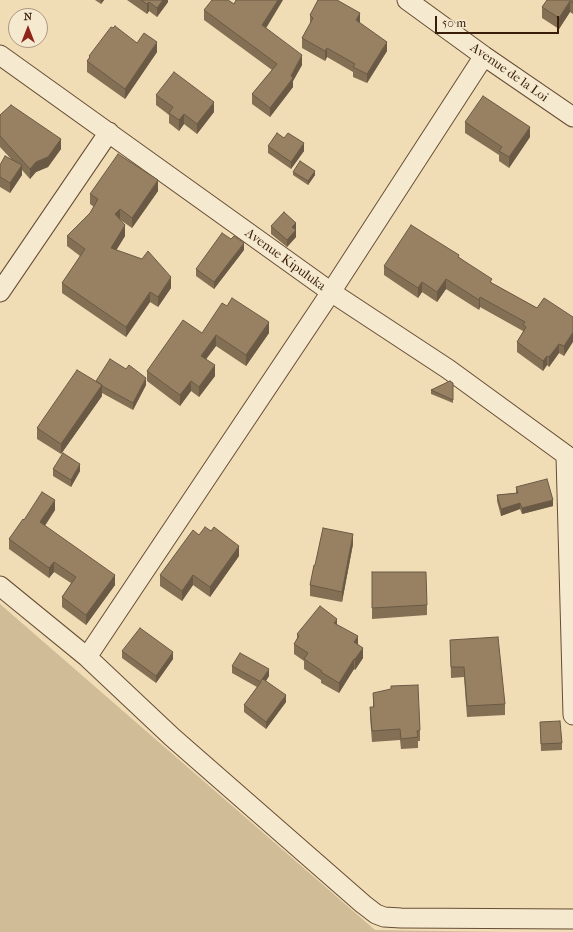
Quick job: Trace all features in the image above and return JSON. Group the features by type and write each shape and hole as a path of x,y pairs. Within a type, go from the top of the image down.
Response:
{"street":[{"name":"Avenue de la Loi","path":"407,0 484,56 573,117"},
{"name":"Avenue Kipuluka","path":"0,55 331,292 448,369 570,458"},
{"path":"87,657 331,292 484,56"},
{"path":"0,292 109,132"},
{"path":"570,458 573,715"},
{"path":"0,586 87,657 172,737 376,914 384,917 401,918 573,919"}],"shaded area":[{"path":"0,604 375,930 508,932 0,932"}],"building":[{"path":"141,0 163,0 157,8 149,2 147,4"},
{"path":"212,0 228,0 234,4 236,0 278,0 262,25 302,55 291,76 293,78 270,108 252,94 277,64 204,10"},
{"path":"318,0 337,0 360,13 356,20 387,42 367,74 353,67 355,64 327,48 325,51 302,38 313,18 310,15"},
{"path":"547,0 573,0 573,3 570,1 559,18 542,7"},
{"path":"115,26 137,43 144,33 157,42 125,89 87,61 90,57 89,56 111,27 113,28"},
{"path":"174,72 214,102 197,124 184,114 179,120 169,113 173,107 156,95"},
{"path":"483,96 530,127 509,157 499,151 502,147 465,122"},
{"path":"11,105 61,139 48,157 36,162 30,169 0,136 0,115"},
{"path":"277,133 284,138 288,133 304,143 291,162 268,146"},
{"path":"118,154 158,180 132,218 120,209 115,214 125,225 111,248 142,259 148,251 171,277 158,297 150,292 126,327 62,283 85,249 67,236 90,213 98,199 90,194"},
{"path":"5,156 22,165 10,183 0,177 0,165"},
{"path":"300,161 315,171 308,181 293,172"},
{"path":"284,212 296,223 292,227 296,230 287,240 271,226"},
{"path":"411,225 459,255 458,257 492,279 490,282 537,308 544,298 573,317 573,332 564,346 559,344 549,357 547,356 543,361 517,342 526,327 523,325 525,322 480,297 479,300 446,279 437,292 422,282 418,288 384,266"},
{"path":"222,233 231,239 234,236 244,243 214,282 196,269"},
{"path":"232,298 269,322 246,355 216,335 201,356 215,365 199,387 191,381 180,395 147,371 183,320 202,333 222,303 227,306"},
{"path":"110,359 126,369 129,365 146,378 133,403 102,386 96,381"},
{"path":"77,370 102,385 61,444 37,428"},
{"path":"450,381 453,383 453,400 431,390"},
{"path":"63,453 80,464 71,480 53,469"},
{"path":"547,479 553,500 522,508 520,503 501,509 497,495 518,493 516,487"},
{"path":"42,492 55,500 40,522 115,575 86,615 62,597 76,577 54,562 49,568 9,539 23,519 24,520"},
{"path":"205,527 211,531 214,527 239,546 210,587 193,575 182,591 160,575 193,530 199,535"},
{"path":"323,528 353,534 342,592 310,585"},
{"path":"372,572 426,572 427,605 372,608"},
{"path":"320,606 337,619 334,623 358,636 354,642 363,648 354,659 339,683 304,659 308,653 294,644 299,636 297,634"},
{"path":"140,628 173,652 156,676 122,651"},
{"path":"498,637 505,704 467,706 464,667 451,667 450,640"},
{"path":"240,653 269,669 261,681 263,679 286,695 266,722 244,705 261,682 232,666"},
{"path":"418,685 420,730 417,731 418,737 401,739 400,729 372,731 370,707 374,707 373,693 391,689 391,686"},
{"path":"560,721 562,743 541,744 540,722"}]}
